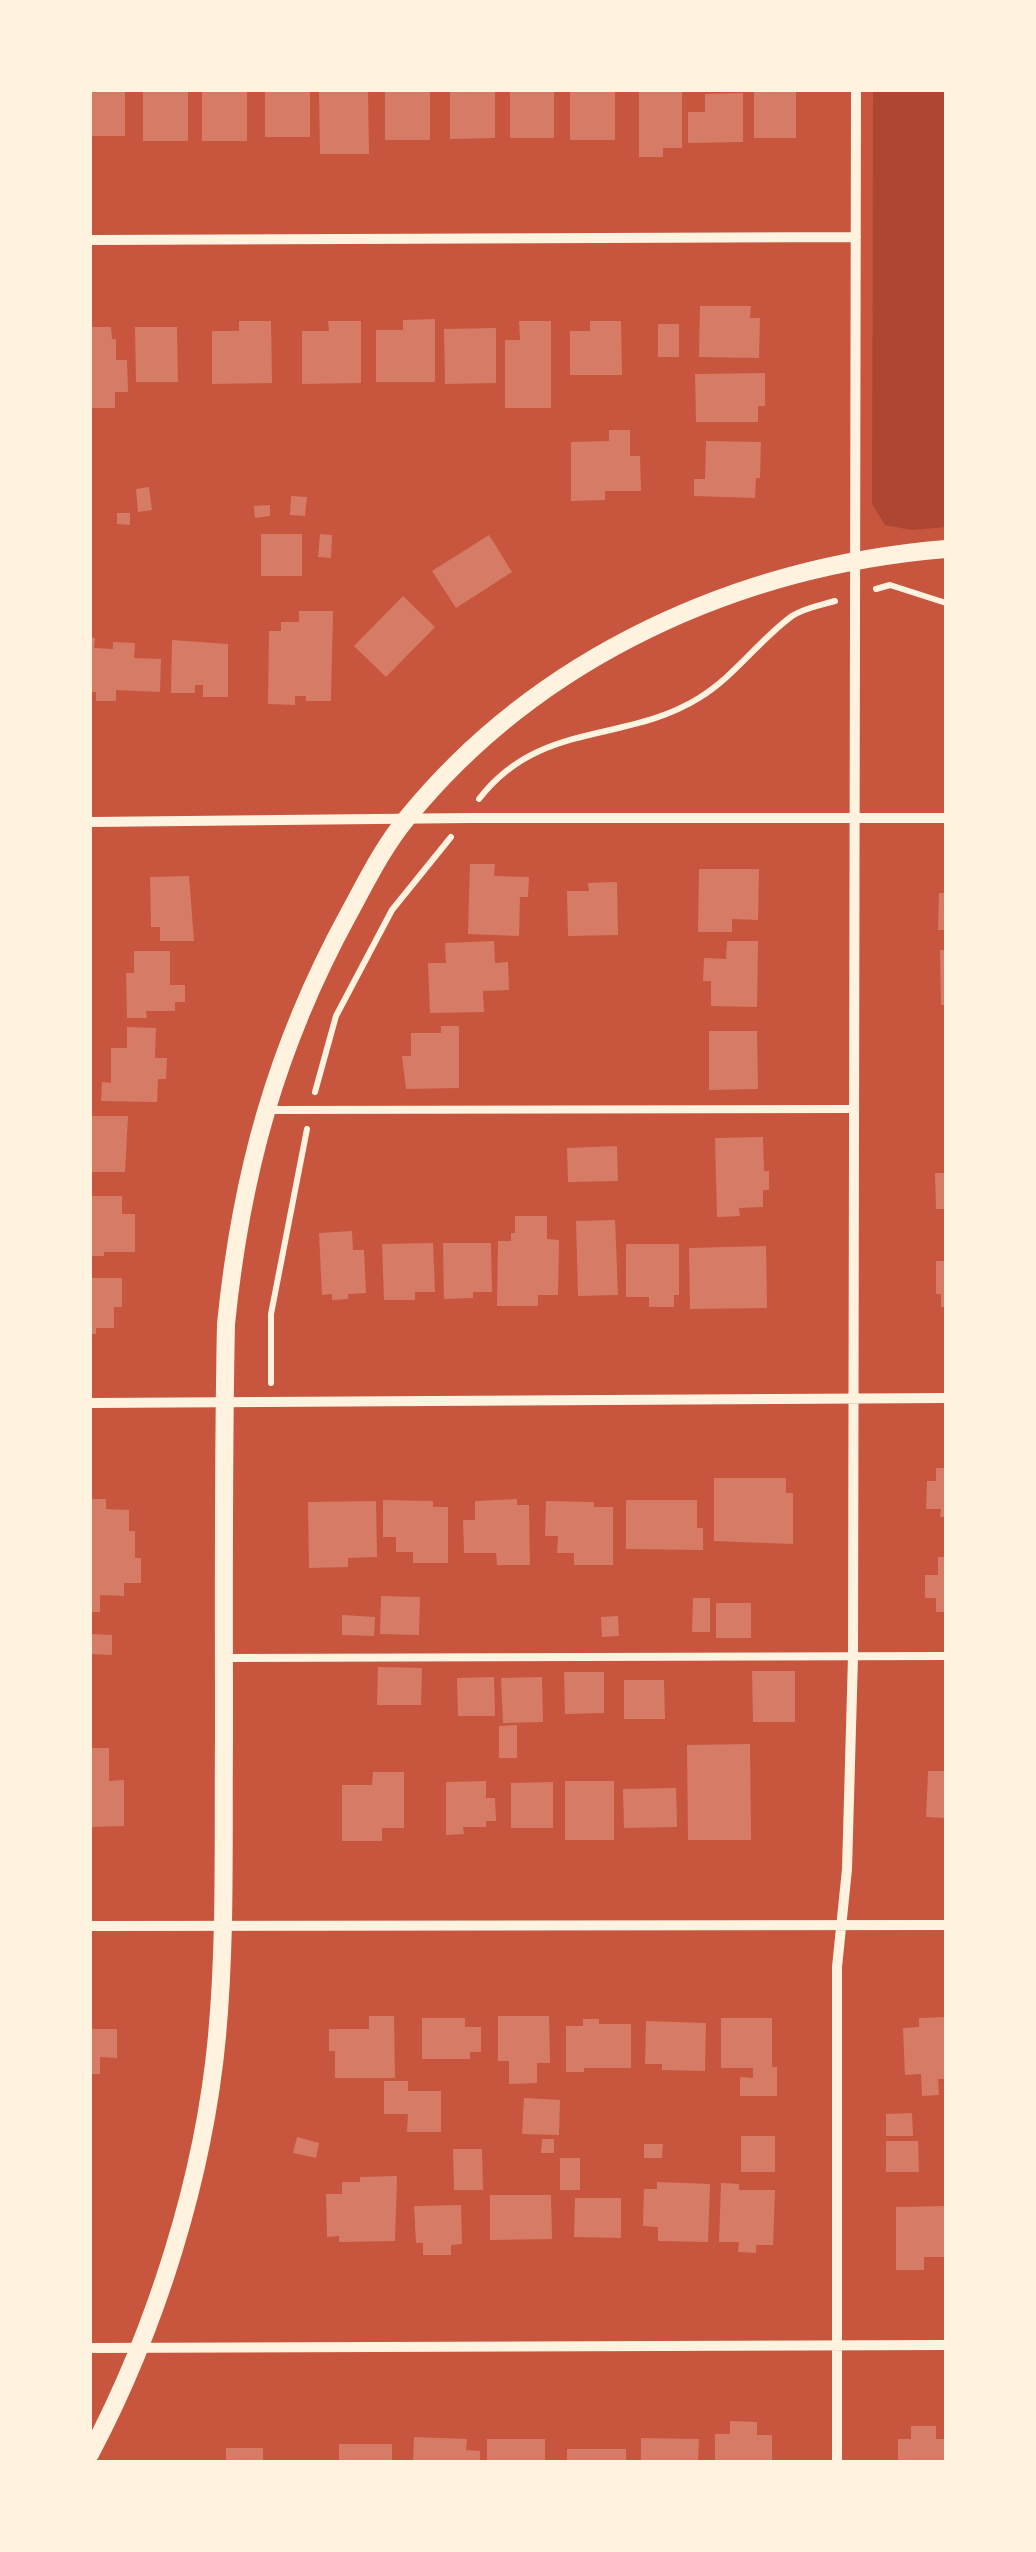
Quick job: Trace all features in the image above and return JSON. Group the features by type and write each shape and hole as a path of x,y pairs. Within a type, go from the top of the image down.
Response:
{"street":[{"path":"838,2462 837,1967 847,1869 853,1657 856,90"},
{"path":"90,240 856,236"},
{"path":"90,2454 138,2349 184,2214 217,2038 223,1927 226,1324 233,1252 246,1181 265,1110 294,1028 331,947 404,820 482,737 532,696 597,654 716,600 786,578 902,553 946,549"},
{"path":"90,822 946,818"},
{"path":"90,1403 946,1398"},
{"path":"90,1926 946,1925"},
{"path":"90,2348 946,2345"}],"lane":[{"path":"265,1110 854,1109"},
{"path":"224,1658 946,1656"}],"path":[{"path":"464,818 486,790 522,760 567,738 634,724 696,700 730,676 793,615 890,584 946,603"}],"shaded area":[{"path":"873,90 946,90 946,527 911,530 885,525 872,504"}],"building":[{"path":"90,90 125,90 125,136 90,136"},
{"path":"143,90 188,90 188,141 143,141"},
{"path":"202,90 247,90 247,141 202,141"},
{"path":"265,90 310,90 310,137 265,137"},
{"path":"319,90 368,90 369,154 320,154"},
{"path":"385,90 430,90 430,140 385,140"},
{"path":"450,90 495,90 495,138 450,139"},
{"path":"510,90 554,90 554,138 510,138"},
{"path":"570,90 615,90 615,140 570,140"},
{"path":"639,90 682,90 682,148 663,148 663,157 639,157"},
{"path":"754,90 796,90 796,138 754,138"},
{"path":"743,93 743,142 688,143 688,112 705,112 705,94"},
{"path":"700,306 751,306 750,318 760,318 759,358 699,357"},
{"path":"435,319 435,382 376,382 376,330 403,330 403,320"},
{"path":"239,321 271,321 272,383 212,384 212,331 239,331"},
{"path":"328,321 361,321 361,383 302,384 302,331 329,331"},
{"path":"519,321 551,321 551,408 505,408 505,340 520,340"},
{"path":"590,321 621,321 622,375 570,375 570,331 590,331"},
{"path":"658,324 679,324 679,357 658,357"},
{"path":"90,327 111,327 112,339 116,339 116,360 127,360 128,392 115,392 115,408 90,408"},
{"path":"135,327 177,327 178,382 136,382"},
{"path":"496,328 496,383 445,384 444,329"},
{"path":"765,373 765,406 758,406 758,422 696,422 695,374"},
{"path":"609,430 630,430 630,456 640,456 641,491 605,491 605,500 571,501 571,442 609,441"},
{"path":"706,441 761,442 755,498 694,496 694,479 705,479"},
{"path":"149,487 152,510 138,512 136,489"},
{"path":"291,496 307,497 305,516 290,515"},
{"path":"270,505 270,516 255,518 254,506"},
{"path":"117,513 130,513 130,525 117,524"},
{"path":"261,534 302,534 302,576 261,576"},
{"path":"320,534 332,535 331,558 318,557"},
{"path":"489,535 512,572 456,608 432,571"},
{"path":"403,596 435,627 386,677 354,646"},
{"path":"299,611 333,611 331,701 306,701 306,696 295,696 295,705 268,704 269,631 281,631 281,622 299,622"},
{"path":"90,638 95,638 94,648 113,649 113,642 135,643 134,658 161,659 160,692 116,690 116,701 96,701 96,692 90,692"},
{"path":"172,640 228,644 228,697 203,697 203,685 195,685 195,693 171,693"},
{"path":"470,864 495,864 494,876 529,877 528,897 520,897 519,936 468,934"},
{"path":"699,869 759,869 758,920 732,919 732,932 698,932"},
{"path":"189,876 194,941 160,941 160,927 151,927 150,877"},
{"path":"617,882 618,935 568,936 567,891 589,891 588,883"},
{"path":"939,893 946,893 946,930 938,930"},
{"path":"494,941 495,963 508,962 509,990 483,991 484,1012 430,1013 428,963 446,963 445,943"},
{"path":"727,941 758,941 757,1007 711,1006 711,981 703,981 704,958 726,959"},
{"path":"940,950 946,950 946,1005 941,1005"},
{"path":"134,951 170,951 170,985 185,985 185,1002 175,1002 175,1011 146,1011 147,1018 127,1018 126,973 134,973"},
{"path":"441,1026 459,1026 459,1088 406,1089 402,1056 411,1056 411,1033 441,1033"},
{"path":"127,1027 156,1028 155,1058 167,1058 166,1079 158,1079 157,1102 101,1101 102,1082 111,1083 111,1048 127,1048"},
{"path":"709,1031 757,1031 758,1089 709,1090"},
{"path":"90,1116 128,1116 125,1172 90,1172"},
{"path":"763,1137 769,1190 763,1190 763,1207 739,1208 740,1216 717,1217 715,1138"},
{"path":"617,1146 618,1181 568,1182 567,1148"},
{"path":"935,1173 946,1173 946,1209 936,1209"},
{"path":"90,1196 122,1196 122,1214 135,1214 135,1252 90,1256"},
{"path":"515,1216 547,1216 547,1239 559,1240 558,1295 538,1295 538,1306 497,1306 498,1241 511,1241"},
{"path":"615,1220 618,1295 578,1296 576,1221"},
{"path":"352,1231 353,1250 364,1250 366,1293 332,1300 332,1294 322,1295 319,1233"},
{"path":"433,1243 435,1292 415,1292 415,1300 384,1300 382,1244"},
{"path":"443,1243 491,1243 492,1292 473,1292 473,1298 444,1299"},
{"path":"626,1244 679,1244 679,1295 674,1295 674,1307 649,1307 649,1297 626,1297"},
{"path":"766,1246 767,1308 690,1309 689,1248"},
{"path":"936,1261 946,1261 946,1307 941,1307 941,1294 936,1294"},
{"path":"90,1278 122,1278 122,1307 114,1307 114,1328 96,1328 96,1334 90,1334"},
{"path":"936,1468 946,1468 946,1517 940,1517 941,1509 926,1509 927,1481 936,1481"},
{"path":"714,1478 786,1478 786,1493 793,1493 793,1544 714,1541"},
{"path":"90,1499 106,1499 106,1509 129,1510 129,1531 135,1531 135,1558 141,1558 141,1583 124,1583 124,1596 100,1595 100,1612 90,1612"},
{"path":"517,1499 517,1505 529,1505 530,1565 497,1565 496,1553 464,1553 463,1520 475,1520 475,1501"},
{"path":"383,1500 433,1501 433,1507 448,1507 448,1563 413,1563 413,1552 396,1552 396,1537 383,1537"},
{"path":"626,1500 697,1500 697,1528 703,1528 703,1550 626,1549"},
{"path":"376,1501 377,1557 348,1558 348,1567 309,1568 308,1502"},
{"path":"546,1501 594,1502 594,1507 613,1507 613,1565 574,1565 574,1553 557,1553 558,1536 545,1536"},
{"path":"938,1557 946,1557 946,1612 936,1612 936,1598 925,1598 925,1575 938,1575"},
{"path":"381,1596 420,1597 419,1635 380,1634"},
{"path":"693,1598 710,1598 710,1632 692,1632"},
{"path":"716,1603 751,1603 751,1638 716,1638"},
{"path":"342,1615 375,1617 374,1636 342,1635"},
{"path":"618,1616 619,1636 602,1637 601,1617"},
{"path":"90,1634 112,1635 112,1655 90,1654"},
{"path":"378,1667 422,1668 421,1705 377,1705"},
{"path":"752,1671 795,1671 795,1722 753,1722"},
{"path":"564,1672 604,1672 604,1713 565,1714"},
{"path":"494,1677 495,1716 458,1716 457,1678"},
{"path":"542,1677 543,1722 503,1723 501,1678"},
{"path":"624,1680 664,1680 665,1719 624,1719"},
{"path":"517,1725 517,1758 499,1758 499,1726"},
{"path":"750,1744 751,1840 688,1840 687,1745"},
{"path":"90,1748 109,1748 109,1781 124,1780 124,1826 90,1827"},
{"path":"928,1771 946,1771 946,1818 926,1817"},
{"path":"373,1772 404,1772 404,1828 382,1828 382,1841 342,1841 342,1785 372,1785"},
{"path":"486,1781 486,1798 495,1798 496,1821 486,1821 486,1827 463,1827 464,1834 446,1835 446,1782"},
{"path":"565,1781 614,1781 614,1840 565,1840"},
{"path":"553,1782 553,1828 511,1828 511,1783"},
{"path":"676,1788 677,1827 624,1828 623,1789"},
{"path":"369,2016 394,2016 395,2078 335,2078 335,2051 329,2051 329,2029 369,2029"},
{"path":"498,2016 549,2016 550,2063 537,2063 537,2083 509,2084 509,2061 498,2061"},
{"path":"946,2017 946,2079 938,2079 939,2095 922,2096 921,2074 905,2075 903,2028 919,2027 919,2018"},
{"path":"422,2018 465,2018 465,2027 481,2027 481,2052 470,2052 470,2059 422,2059"},
{"path":"721,2018 772,2018 772,2067 777,2067 777,2096 740,2096 740,2077 753,2078 753,2068 721,2068"},
{"path":"583,2019 599,2019 599,2024 631,2024 631,2068 566,2072 566,2026 583,2026"},
{"path":"646,2021 706,2023 705,2071 662,2070 662,2064 645,2064"},
{"path":"90,2029 117,2029 117,2058 100,2057 100,2074 90,2074"},
{"path":"384,2081 408,2081 408,2091 441,2091 441,2132 407,2132 408,2114 384,2114"},
{"path":"524,2098 560,2100 559,2135 522,2134"},
{"path":"912,2113 913,2136 886,2136 886,2114"},
{"path":"741,2136 775,2136 775,2172 741,2172"},
{"path":"297,2137 319,2143 316,2158 293,2153"},
{"path":"542,2139 554,2139 554,2153 541,2153"},
{"path":"886,2141 918,2141 919,2172 886,2172"},
{"path":"644,2144 663,2144 662,2158 644,2158"},
{"path":"453,2149 482,2149 483,2190 454,2190"},
{"path":"560,2158 580,2158 580,2190 560,2190"},
{"path":"397,2176 395,2241 339,2242 339,2236 327,2237 326,2194 342,2194 342,2182 360,2182 360,2177"},
{"path":"657,2182 710,2184 708,2242 658,2241 658,2227 643,2226 644,2189 657,2189"},
{"path":"721,2183 739,2184 739,2190 775,2190 773,2245 756,2245 756,2253 738,2252 739,2242 719,2242"},
{"path":"490,2195 551,2195 552,2239 490,2240"},
{"path":"575,2198 621,2198 621,2238 574,2237"},
{"path":"461,2205 462,2244 451,2245 451,2255 423,2255 423,2243 416,2243 414,2206"},
{"path":"946,2206 946,2257 924,2257 924,2270 896,2270 896,2207"},
{"path":"730,2421 757,2422 757,2435 772,2435 772,2462 715,2462 715,2434 730,2434"},
{"path":"911,2426 936,2426 936,2439 946,2439 946,2462 898,2462 898,2439 911,2439"},
{"path":"414,2437 467,2439 466,2450 480,2451 480,2462 413,2462"},
{"path":"641,2438 699,2439 698,2462 641,2462"},
{"path":"487,2439 545,2439 545,2462 487,2462"},
{"path":"339,2444 392,2444 392,2462 339,2462"},
{"path":"226,2448 263,2448 263,2462 226,2462"},
{"path":"567,2449 626,2449 626,2462 567,2462"}]}
